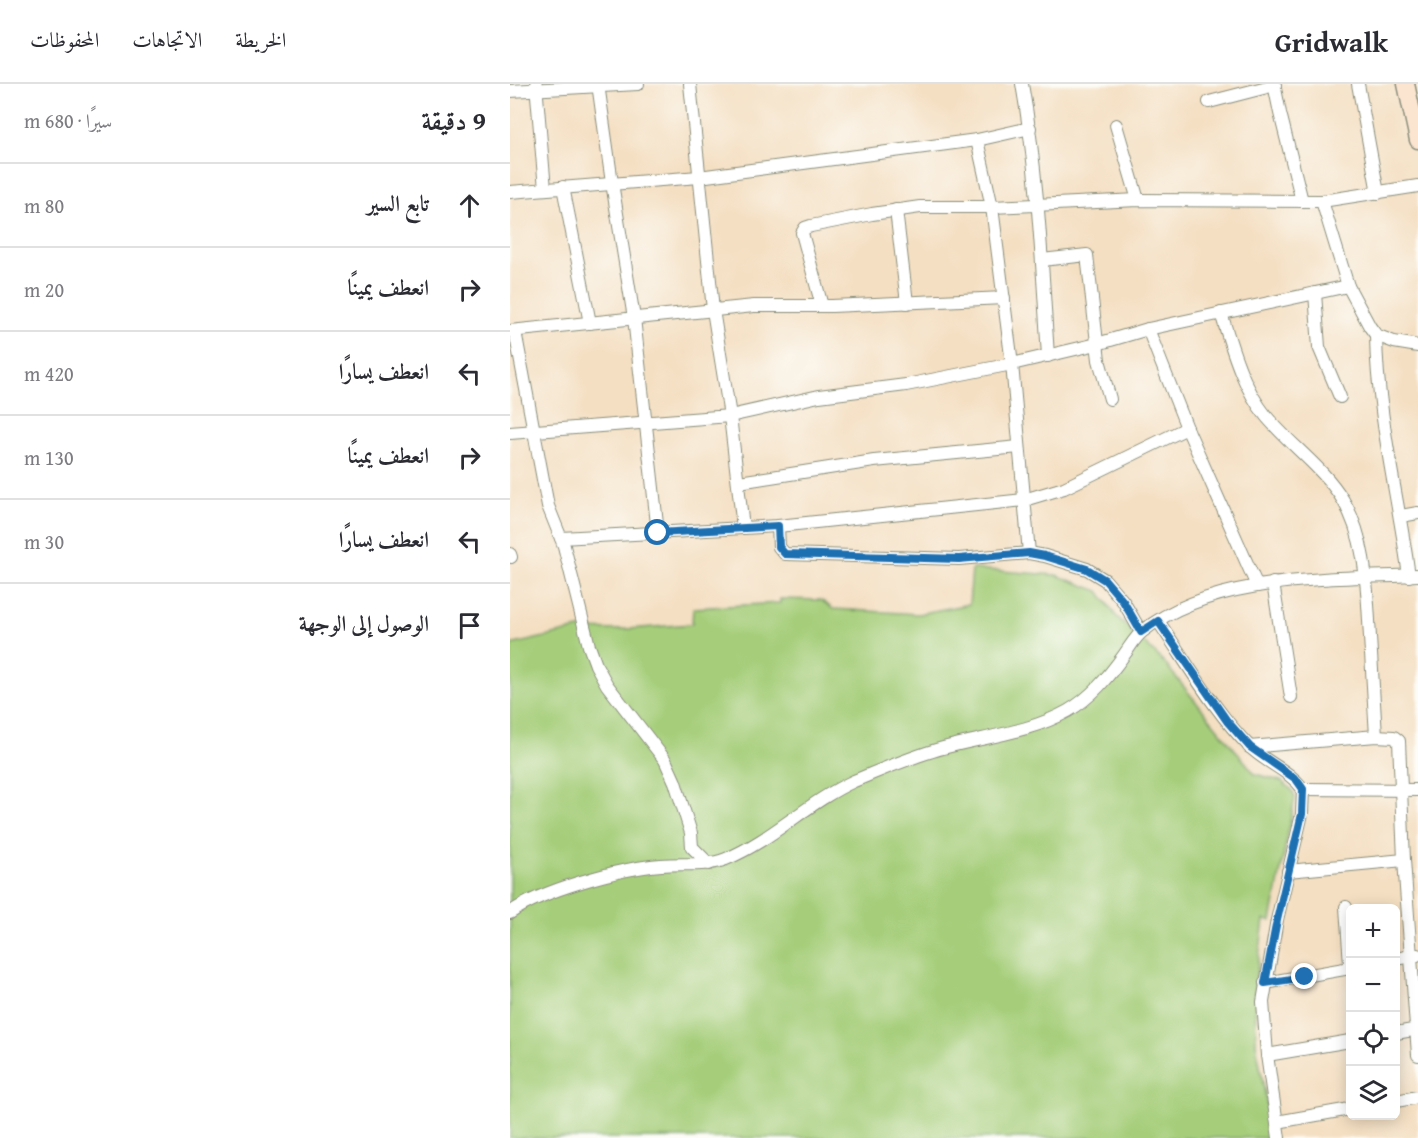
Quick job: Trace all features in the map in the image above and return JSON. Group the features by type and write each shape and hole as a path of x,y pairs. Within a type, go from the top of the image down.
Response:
{"street":[{"path":"510,91 536,87 638,84"},
{"path":"690,84 713,310 730,416 743,528"},
{"path":"1022,84 1030,128 1048,356"},
{"path":"1358,84 1378,193"},
{"path":"1406,84 1418,140"},
{"path":"598,85 634,318 658,533"},
{"path":"1209,102 1275,85 1302,201"},
{"path":"536,87 545,189"},
{"path":"1116,125 1138,200"},
{"path":"510,192 699,177 976,140 1030,128"},
{"path":"976,140 993,207 1012,364 1029,553"},
{"path":"822,306 802,237 803,230 811,226 896,210 941,206 993,207 1138,200 1322,201 1418,186"},
{"path":"563,187 590,323"},
{"path":"510,914 526,902 627,870 659,865 709,864 746,848 826,795 854,781 941,749 1029,726 1068,711 1101,686 1141,632 1197,602 1273,583 1414,575 1382,417 1376,335 1347,286 1322,201"},
{"path":"896,210 907,303"},
{"path":"1042,260 1087,255 1096,344 1103,379 1110,399"},
{"path":"510,433 730,416 819,396 906,385 1012,364 1096,344 1148,328 1347,286"},
{"path":"1316,293 1319,347 1340,396"},
{"path":"709,864 692,847 691,833 675,782 665,760 622,706 596,665 583,627 561,537 548,507 512,331 754,306 822,306 1004,298"},
{"path":"1221,313 1239,368 1258,405 1343,500 1358,538 1366,578 1376,736"},
{"path":"1148,328 1187,428 1257,586"},
{"path":"1376,335 1394,342 1418,346"},
{"path":"561,537 778,526 1024,500 1064,488 1187,428"},
{"path":"739,482 874,461 1019,447"},
{"path":"1401,516 1418,513"},
{"path":"778,526 780,550 791,554 959,559 1029,553 1065,561 1087,569 1105,580 1123,601 1141,632"},
{"path":"1273,583 1291,697"},
{"path":"1158,621 1227,721 1250,747 1296,779 1303,789 1302,814 1265,983 1263,1023 1280,1138"},
{"path":"1250,747 1376,736 1394,737 1399,741 1404,861 1414,955 1418,1055"},
{"path":"1303,789 1418,790"},
{"path":"1288,871 1404,861"},
{"path":"1265,983 1346,967"},
{"path":"1400,1032 1417,1029"},
{"path":"1267,1055 1346,1042"},
{"path":"1400,1100 1418,1097"},
{"path":"1277,1122 1346,1110"}],"green space":[{"path":"972,569 1056,575 1099,591 1116,616 1162,660 1255,774 1281,781 1292,790 1295,797 1271,921 1264,920 1255,986 1256,1044 1273,1138 510,1138 510,645 579,629 616,630 692,624 693,608 780,603 780,599 821,600 833,609 918,614 969,604"}],"route":[{"path":"658,533 778,526 779,547 785,554 974,559 1029,553 1065,561 1087,569 1105,580 1123,601 1141,632 1158,621 1227,721 1250,747 1296,779 1303,789 1302,814 1265,983 1305,977"}]}
